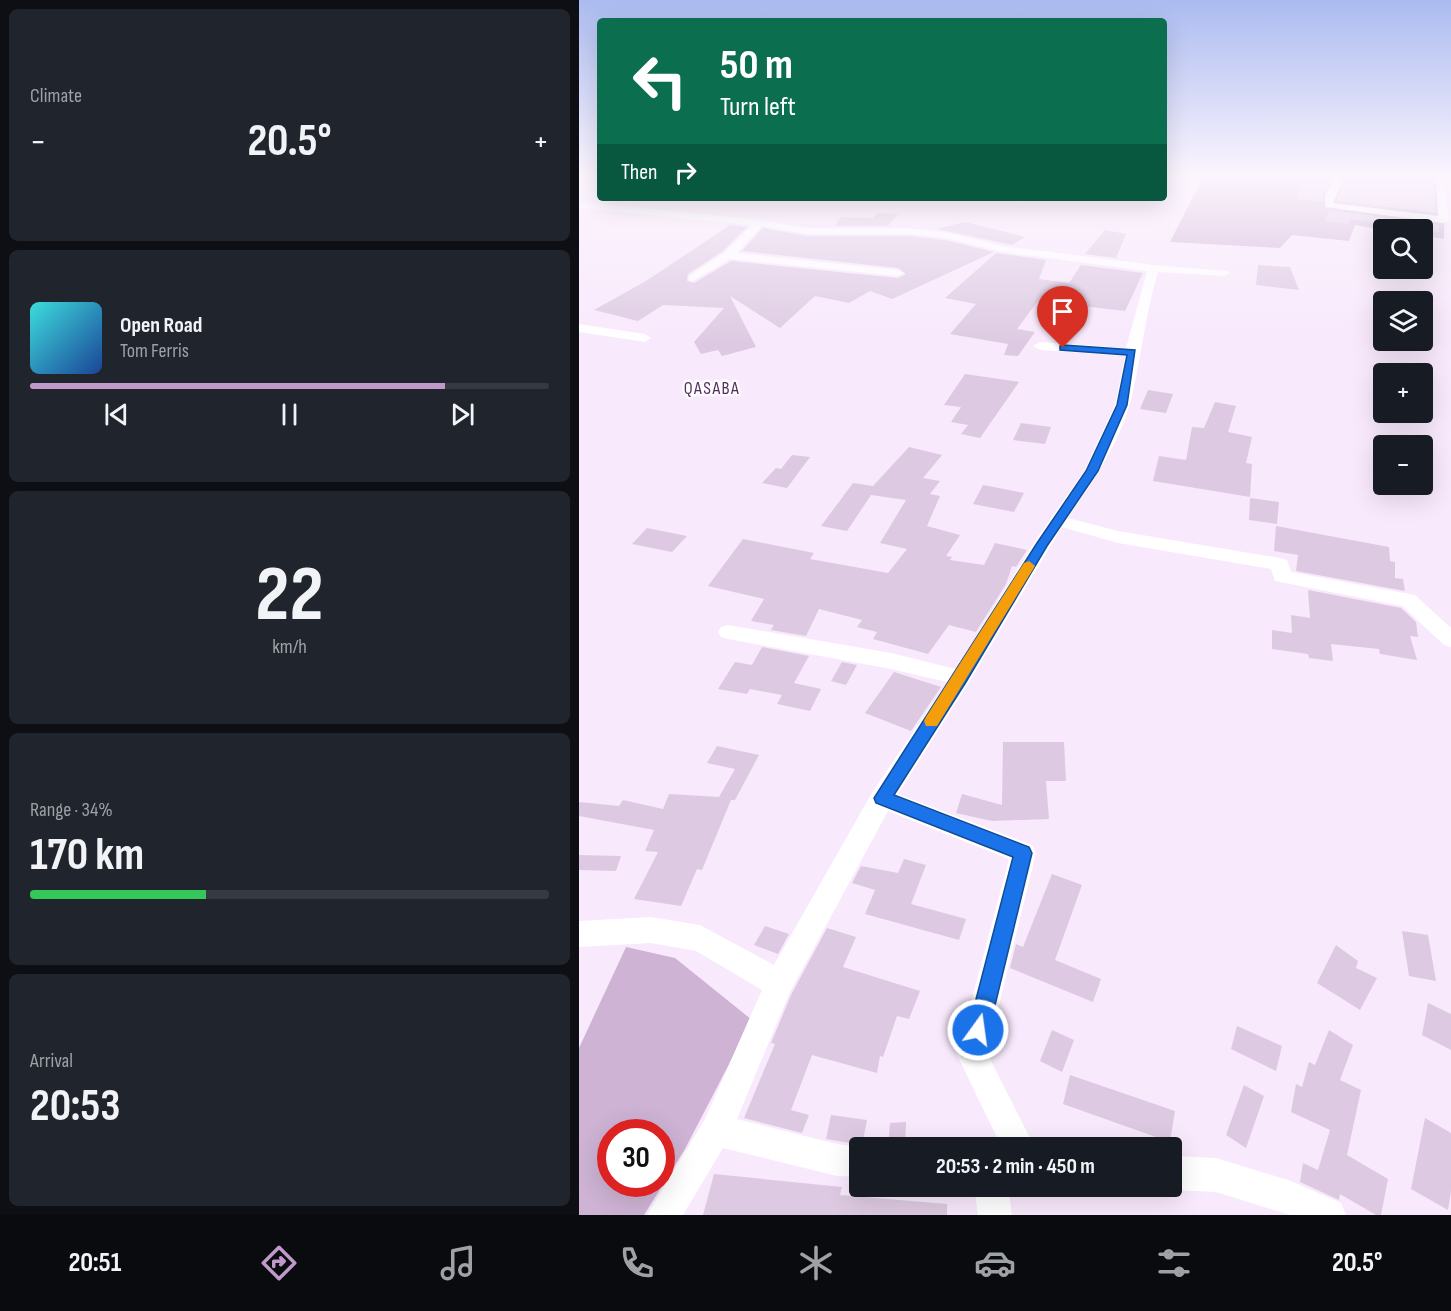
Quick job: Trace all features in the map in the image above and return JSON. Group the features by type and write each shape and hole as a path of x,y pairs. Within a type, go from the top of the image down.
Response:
{"street":[{"path":"693,278 728,255 751,232"},
{"path":"915,232 945,235 1003,249 1152,268 1224,273"},
{"path":"728,255 899,273"},
{"path":"664,1215 716,1130 779,984 882,798 961,678 1041,545 1092,471 1122,405 1152,268"},
{"path":"579,328 645,338"},
{"path":"1040,346 1132,352"},
{"path":"1059,521 1118,537 1280,564 1282,578 1408,600 1451,640"},
{"path":"728,632 891,661 961,678"},
{"path":"882,798 1023,853 978,1030 965,1040 1014,1137"},
{"path":"579,934 651,930 700,938 779,984"},
{"path":"716,1130 837,1160 849,1161"},
{"path":"1182,1173 1216,1175 1291,1198 1329,1215"},
{"path":"993,1197 995,1215"}],"shaded area":[{"path":"1175,232 1352,232 1349,241 1292,235 1280,248 1170,242"},
{"path":"1433,232 1444,232 1444,239 1433,237"},
{"path":"626,947 675,958 752,1020 675,1165 675,1119 597,1119 597,1197 655,1197 644,1215 579,1215 579,1048"}],"building":[{"path":"720,232 742,232 723,251 688,274 687,281 694,283 731,261 898,278 906,274 898,268 742,251 760,232 783,232 807,236 909,236 945,240 994,252 892,299 870,291 849,303 815,296 780,328 730,296 756,347 722,356 718,350 701,354 694,342 724,308 663,305 638,321 594,310 646,281"},
{"path":"950,232 1004,232 1025,237 1012,245"},
{"path":"1104,232 1126,234 1116,258 1085,254"},
{"path":"996,253 1046,260 1039,279 1069,283 1081,265 1143,273 1125,311 1038,301 1017,329 1035,332 1018,356 1004,355 1008,344 950,334 976,304 945,298"},
{"path":"1258,265 1290,267 1299,290 1256,285"},
{"path":"965,374 1019,382 980,438 961,434 968,425 951,422 961,407 944,405"},
{"path":"1148,390 1173,394 1166,413 1140,409"},
{"path":"1215,402 1236,406 1228,432 1252,437 1246,463 1252,464 1250,497 1153,481 1159,456 1186,460 1192,427 1204,428"},
{"path":"1021,423 1051,427 1045,444 1013,440"},
{"path":"909,447 942,455 923,478 940,481 930,494 940,496 927,526 960,535 946,556 952,557 950,560 984,565 995,543 1027,550 1016,567 1012,566 1006,584 976,632 949,625 928,654 873,639 877,632 857,627 862,620 819,609 806,636 771,630 774,625 751,621 764,599 708,586 743,539 814,553 810,559 888,573 907,549 880,543 906,500 871,495 847,531 821,526 853,483 873,486"},
{"path":"792,455 810,457 787,488 762,483 776,468 781,469"},
{"path":"983,485 1024,493 1014,512 973,504"},
{"path":"1250,498 1279,502 1277,524 1249,520"},
{"path":"1276,526 1389,547 1390,561 1395,562 1395,578 1403,579 1405,591 1296,571 1298,555 1274,551"},
{"path":"647,528 687,536 672,552 632,544"},
{"path":"1308,590 1401,608 1416,622 1418,637 1410,636 1417,660 1380,654 1379,649 1331,644 1333,661 1309,658 1308,654 1272,649 1272,630 1292,633 1291,615 1310,618"},
{"path":"762,647 809,656 794,683 821,689 810,711 777,704 782,695 750,689 747,694 718,689 735,662 752,665"},
{"path":"842,662 857,665 846,685 831,681"},
{"path":"894,672 941,687 911,731 865,713"},
{"path":"1003,742 1064,742 1066,781 1046,781 1049,819 992,821 956,813 962,794 1002,805"},
{"path":"717,746 759,755 735,800 731,800 702,870 697,869 681,906 634,899 658,852 645,851 654,830 579,816 579,802 619,806 623,800 663,809 669,794 719,797 735,769 707,763"},
{"path":"579,855 621,856 616,871 579,870"},
{"path":"904,859 926,865 911,904 966,919 959,940 865,914 875,890 852,883 861,866 898,873"},
{"path":"1052,874 1082,885 1055,960 1101,979 1093,1002 1010,968 1016,944 1023,947"},
{"path":"765,926 789,934 778,954 754,945"},
{"path":"827,928 856,937 843,967 920,991 909,1019 897,1016 883,1057 880,1056 877,1073 812,1055 791,1110 809,1115 802,1133 744,1118 775,1044 771,1043 791,995"},
{"path":"1402,931 1428,935 1436,981 1409,976"},
{"path":"1336,945 1358,961 1356,968 1377,978 1360,1010 1317,983"},
{"path":"1428,1003 1451,1014 1451,1050 1422,1035"},
{"path":"1237,1026 1282,1046 1276,1071 1231,1049"},
{"path":"1052,1030 1074,1040 1062,1072 1040,1061"},
{"path":"1329,1030 1353,1045 1340,1080 1361,1090 1347,1155 1388,1179 1381,1215 1376,1215 1340,1194 1339,1200 1300,1182 1303,1163 1318,1170 1330,1130 1291,1112 1296,1084 1302,1087 1309,1062 1315,1065"},
{"path":"1070,1075 1175,1111 1171,1137 1156,1137 1063,1104"},
{"path":"1244,1085 1264,1096 1246,1148 1226,1135"},
{"path":"831,1115 867,1120 864,1137 849,1137 849,1143 826,1139"},
{"path":"1425,1118 1451,1133 1451,1191 1448,1210 1411,1189"},
{"path":"906,1122 905,1137 889,1137 890,1123"},
{"path":"714,1174 842,1187 840,1195 849,1197 947,1204 947,1215 703,1215"}],"slow traffic":[{"path":"932,721 1029,566"}],"district":[{"name":"QASABA","path":"712,388"}],"route":[{"path":"978,1030 1023,853 948,826 882,798 961,678 1041,545 1092,471 1122,405 1132,352 1063,348"}]}
